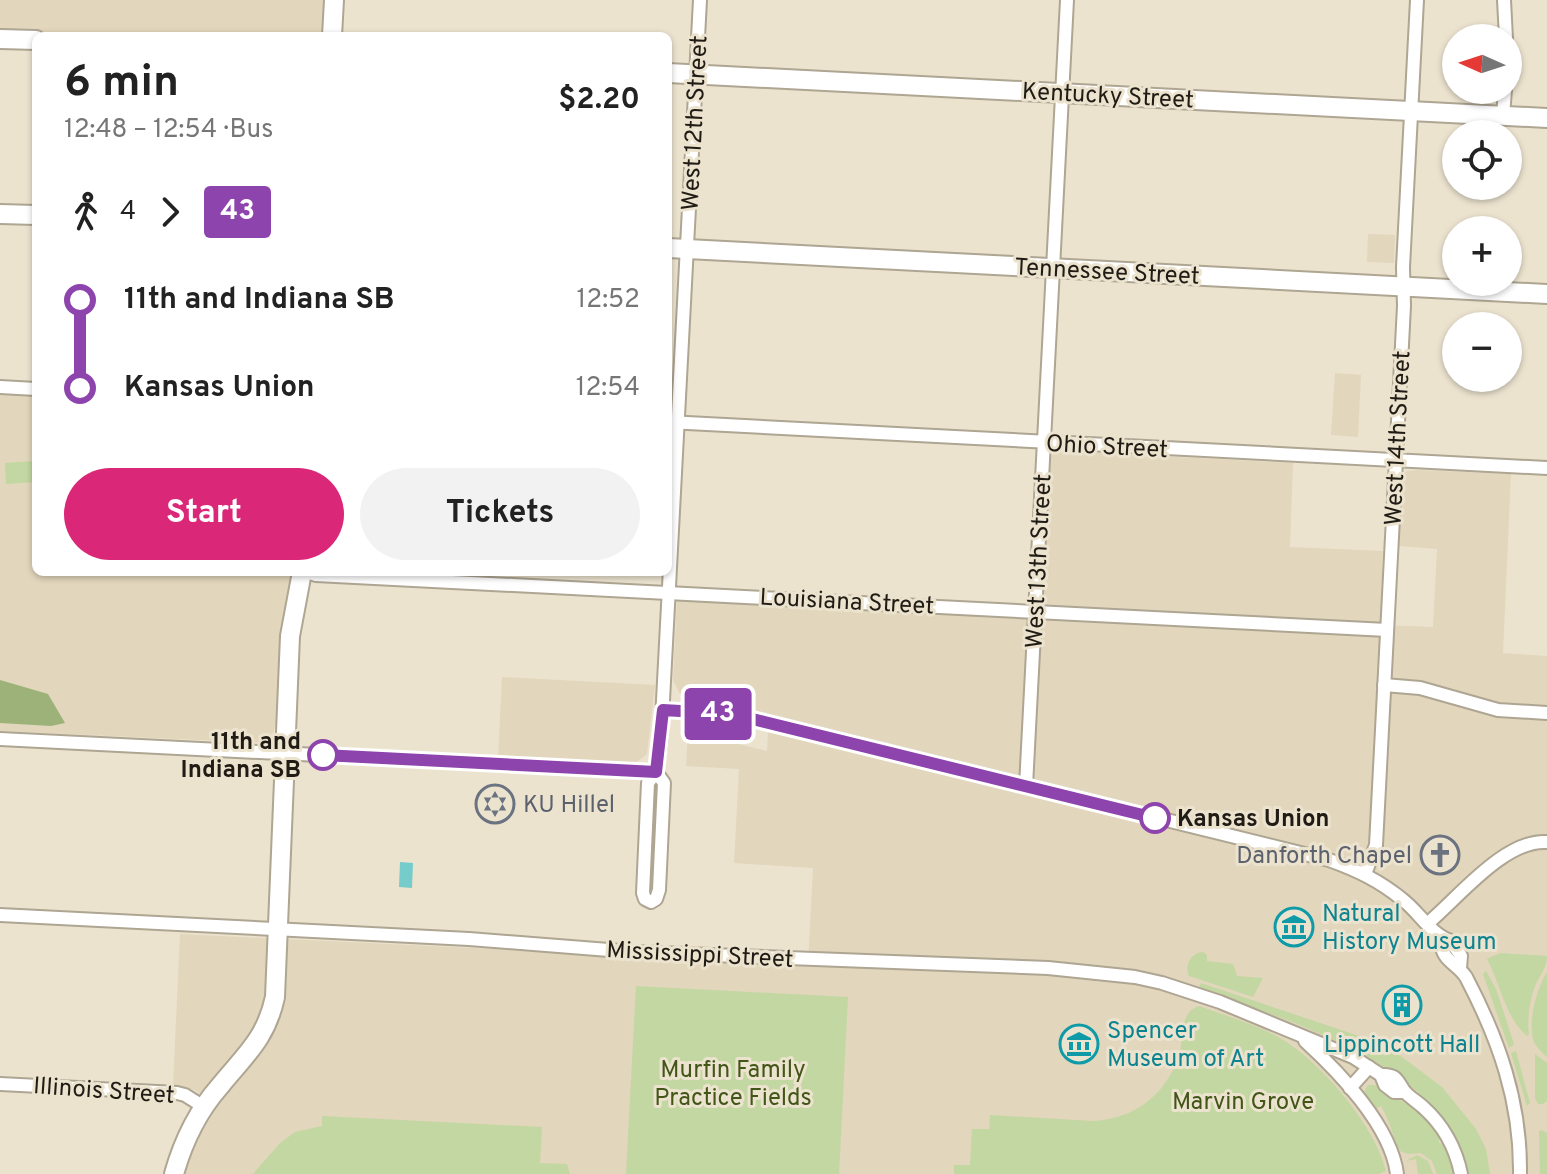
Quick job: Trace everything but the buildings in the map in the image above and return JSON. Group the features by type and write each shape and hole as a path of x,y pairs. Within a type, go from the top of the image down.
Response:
{"main road":[{"path":"332,32 334,0"},
{"path":"0,39 32,40"},
{"name":"Kentucky Street","path":"672,73 1547,118"},
{"path":"0,214 32,215"},
{"name":"Tennessee Street","path":"672,248 1547,294"},
{"path":"174,1174 184,1145 204,1107 250,1054 268,1022 275,997 290,636 304,576"}],"street":[{"name":"West 12th Street","path":"672,490 700,0"},
{"name":"West 13th Street","path":"1026,786 1067,0"},
{"name":"West 14th Street","path":"1365,874 1376,845 1417,0"},
{"path":"1504,0 1505,24"},
{"path":"1503,116 1504,104"},
{"path":"0,387 32,389"},
{"name":"Ohio Street","path":"674,422 1547,468"},
{"name":"Louisiana Street","path":"336,576 1387,630"},
{"name":"West 12th Street","path":"656,772 664,783 659,890 656,899 651,902 645,899 643,893 648,783 656,772 663,710 669,576"},
{"path":"1384,685 1420,688 1498,710 1547,713"},
{"path":"663,710 732,714 756,719 1329,860 1365,874 1405,901 1441,938 1441,949 1450,963 1460,968 1492,1029 1509,1078 1519,1130 1520,1174"},
{"path":"0,739 656,772"},
{"path":"1428,923 1508,854 1526,844 1547,842"},
{"name":"Mississippi Street","path":"0,915 469,939 649,953 1084,971 1162,983 1275,1023 1335,1048 1381,1075 1390,1074 1401,1081 1405,1092 1427,1110 1442,1128 1452,1145 1461,1174"},
{"path":"1300,1036 1350,1088 1388,1144 1397,1174"},
{"path":"1350,1088 1369,1067"},
{"name":"Illinois Street","path":"0,1084 177,1093 204,1107"}],"shaded area":[{"path":"0,0 334,0 332,32 32,32 32,36 0,39"},
{"path":"1368,234 1395,235 1394,263 1367,262"},
{"path":"1335,373 1361,375 1358,437 1331,435"},
{"path":"0,394 32,395 32,576 294,576 281,706 270,743 0,731"},
{"path":"1061,451 1293,463 1290,547 1383,551 1380,625 1433,627 1437,549 1399,546 1402,475 1417,470 1511,474 1503,653 1547,656 1547,1174 183,1174 218,1105 194,1090 173,1085 180,934 808,964 813,868 734,863 739,769 686,766 688,732 767,751 769,716 743,707 690,699 680,694 673,680 677,599 686,596 878,611 1042,619 1050,457"},
{"path":"502,677 655,685 647,754 630,764 498,759"}],"green space":[{"path":"32,461 32,482 6,484 5,463"},
{"path":"0,680 48,694 65,723 51,726 0,723"},
{"path":"1203,952 1207,955 1207,961 1233,964 1237,976 1263,978 1253,997 1189,976 1190,960 1195,954"},
{"path":"1500,953 1547,956 1531,998 1527,1036 1513,1020 1487,959"},
{"path":"1486,971 1496,989 1514,1044 1509,1048 1483,974"},
{"path":"1547,972 1547,1057 1534,1042 1532,1016"},
{"path":"1201,983 1362,1037 1402,1057 1442,1087 1476,1129 1486,1149 1490,1174 1468,1174 1455,1136 1430,1104 1398,1076 1318,1033 1199,988"},
{"name":"Murfin Family Practice Fields","path":"636,986 848,997 839,1174 626,1174"},
{"name":"Marvin Grove","path":"1199,1006 1270,1033 1296,1048 1312,1062 1358,1115 1380,1153 1386,1171 1379,1174 954,1174 954,1165 970,1165 972,1129 989,1129 990,1115 1093,1121 1120,1116 1142,1106 1161,1089 1177,1066 1184,1023 1192,1010"},
{"path":"1516,1051 1530,1103 1527,1106 1511,1053"},
{"path":"1535,1054 1547,1063 1547,1101 1543,1104 1538,1104 1535,1098"},
{"path":"1368,1085 1376,1085 1422,1114 1439,1136 1439,1143 1444,1144 1455,1174 1437,1174 1432,1161 1421,1153 1400,1151 1381,1106 1375,1109 1364,1092"},
{"path":"322,1116 542,1127 540,1163 567,1164 570,1174 253,1174 280,1143 295,1132 322,1126"},
{"path":"1541,1130 1547,1133 1547,1174 1540,1174"},
{"path":"1417,1155 1428,1161 1433,1174 1418,1174 1416,1159 1406,1161"}],"water":[{"path":"400,862 413,863 412,888 399,887"}],"bus line":[{"name":"43","path":"323,755 656,772 663,710 732,714 1155,818"}],"place":[{"name":"11th and Indiana SB","path":"323,755"},
{"name":"KU Hillel","path":"495,804"},
{"name":"Kansas Union","path":"1155,818"},
{"name":"Danforth Chapel","path":"1440,855"},
{"name":"Natural History Museum","path":"1294,927"},
{"name":"Lippincott Hall","path":"1402,1005"},
{"name":"Spencer Museum of Art","path":"1079,1044"}]}
